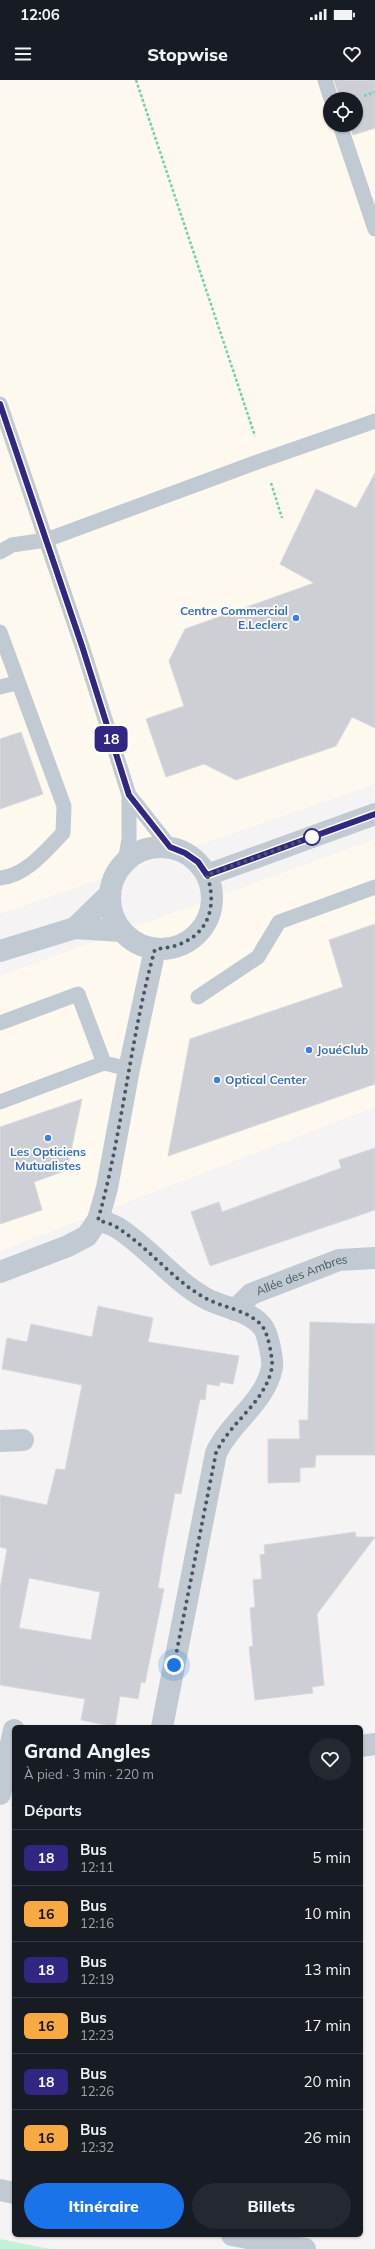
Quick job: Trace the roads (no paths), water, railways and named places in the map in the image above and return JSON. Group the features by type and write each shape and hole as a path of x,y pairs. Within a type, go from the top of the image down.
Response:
{"street":[{"path":"207,875 375,814"},
{"path":"170,847 185,853 198,862 207,875 212,891 212,906 207,921 198,934 186,943 171,949 155,949 142,946 131,940 121,931 112,914 110,894 112,882 125,862 138,852 154,848 170,847"},
{"path":"74,928 110,894"},
{"path":"0,951 74,928 121,931"},
{"path":"0,1272 68,1246 87,1236 98,1220 107,1188 129,1069 155,949"},
{"path":"98,1220 117,1227 190,1288 206,1299 252,1318 263,1327 267,1337 272,1366 268,1382 260,1395 223,1438 216,1453 162,1725"},
{"name":"Allée des Ambres","path":"235,1310 251,1294 339,1260 375,1258"},
{"path":"0,1441 23,1440"},
{"path":"0,1728 12,1730"},
{"path":"0,1794 12,1739"},
{"path":"363,1746 375,1744"},
{"path":"0,2190 12,2193"},
{"path":"242,2237 305,2249"}],"lane":[{"path":"325,80 329,92"},
{"path":"342,132 375,229"},
{"path":"0,404 82,646 129,795 129,839 125,862"},
{"path":"0,552 12,545 46,540 263,460 375,421"},
{"path":"0,632 17,683 64,806 63,833 37,860 10,877 0,878"},
{"path":"0,687 17,683"},
{"path":"129,795 170,847"},
{"path":"198,997 258,958 279,922 375,887"},
{"path":"0,1023 78,994 104,1063"},
{"path":"0,1102 104,1063 129,1069"}],"place":[{"name":"Centre Commercial E.Leclerc","path":"296,618"},
{"name":"JouéClub","path":"309,1050"},
{"name":"Optical Center","path":"217,1080"},
{"name":"Les Opticiens Mutualistes","path":"48,1138"}]}
